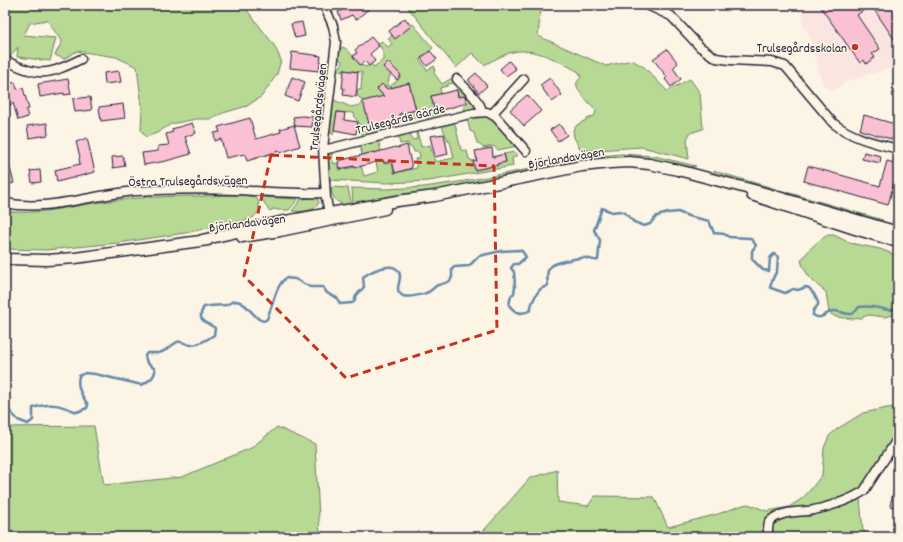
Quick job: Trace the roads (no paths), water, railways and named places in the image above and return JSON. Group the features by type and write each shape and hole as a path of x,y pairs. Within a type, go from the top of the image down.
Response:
{"street":[{"name":"Trulsegårdsvägen","path":"324,5 333,26 336,42 323,148 325,193 330,217"},
{"path":"653,6 671,16 700,48 716,58 772,62 785,66 833,123 855,136 898,150"},
{"path":"5,60 29,70 46,73 63,68 81,59"},
{"path":"457,79 482,108 482,111"},
{"path":"492,114 524,79"},
{"name":"Trulsegårds Gärde","path":"323,148 482,111 496,116 526,152"},
{"name":"Björlandavägen","path":"5,259 47,260 138,250 202,240 280,222 330,217 397,201 435,196 582,166 629,162 649,164 761,192 896,237"},
{"name":"Östra Trulsegårdsvägen","path":"5,204 19,206 42,205 108,194 164,190 236,190 282,194 325,193"},
{"path":"896,237 898,220"},
{"path":"768,537 769,522 779,515 829,506 856,496 864,491 898,438"}],"waterway":[{"path":"5,406 18,420 28,424 33,420 33,408 40,406 56,405 77,412 87,408 88,405 80,391 78,384 79,376 85,373 142,385 151,378 155,372 155,369 147,363 145,356 147,353 159,353 177,342 190,345 196,344 214,335 215,328 201,318 204,307 226,305 234,301 238,301 258,318 264,321 267,319 280,285 286,278 295,279 310,287 323,287 327,293 337,298 340,304 352,303 364,287 363,277 378,269 390,267 398,271 400,276 398,291 403,296 413,296 428,292 437,285 450,281 452,277 452,269 454,267 469,266 479,256 501,251 518,250 522,251 526,257 518,264 514,264 511,268 514,272 515,287 509,305 516,312 528,312 531,310 538,292 548,285 547,275 551,266 578,258 598,260 600,240 594,230 602,208 612,212 620,211 625,213 634,222 644,226 650,224 657,216 678,212 709,221 714,233 724,234 729,237 750,238 756,245 752,251 752,259 763,270 769,271 770,258 774,254 778,257 777,271 770,287 785,293 793,289 798,290 806,287 809,288 818,302 818,305 813,311 813,315 816,317 821,317 833,311 852,314 859,307 863,306 898,310"}],"place":[{"name":"Trulsegårdsskolan","path":"855,47"}]}
